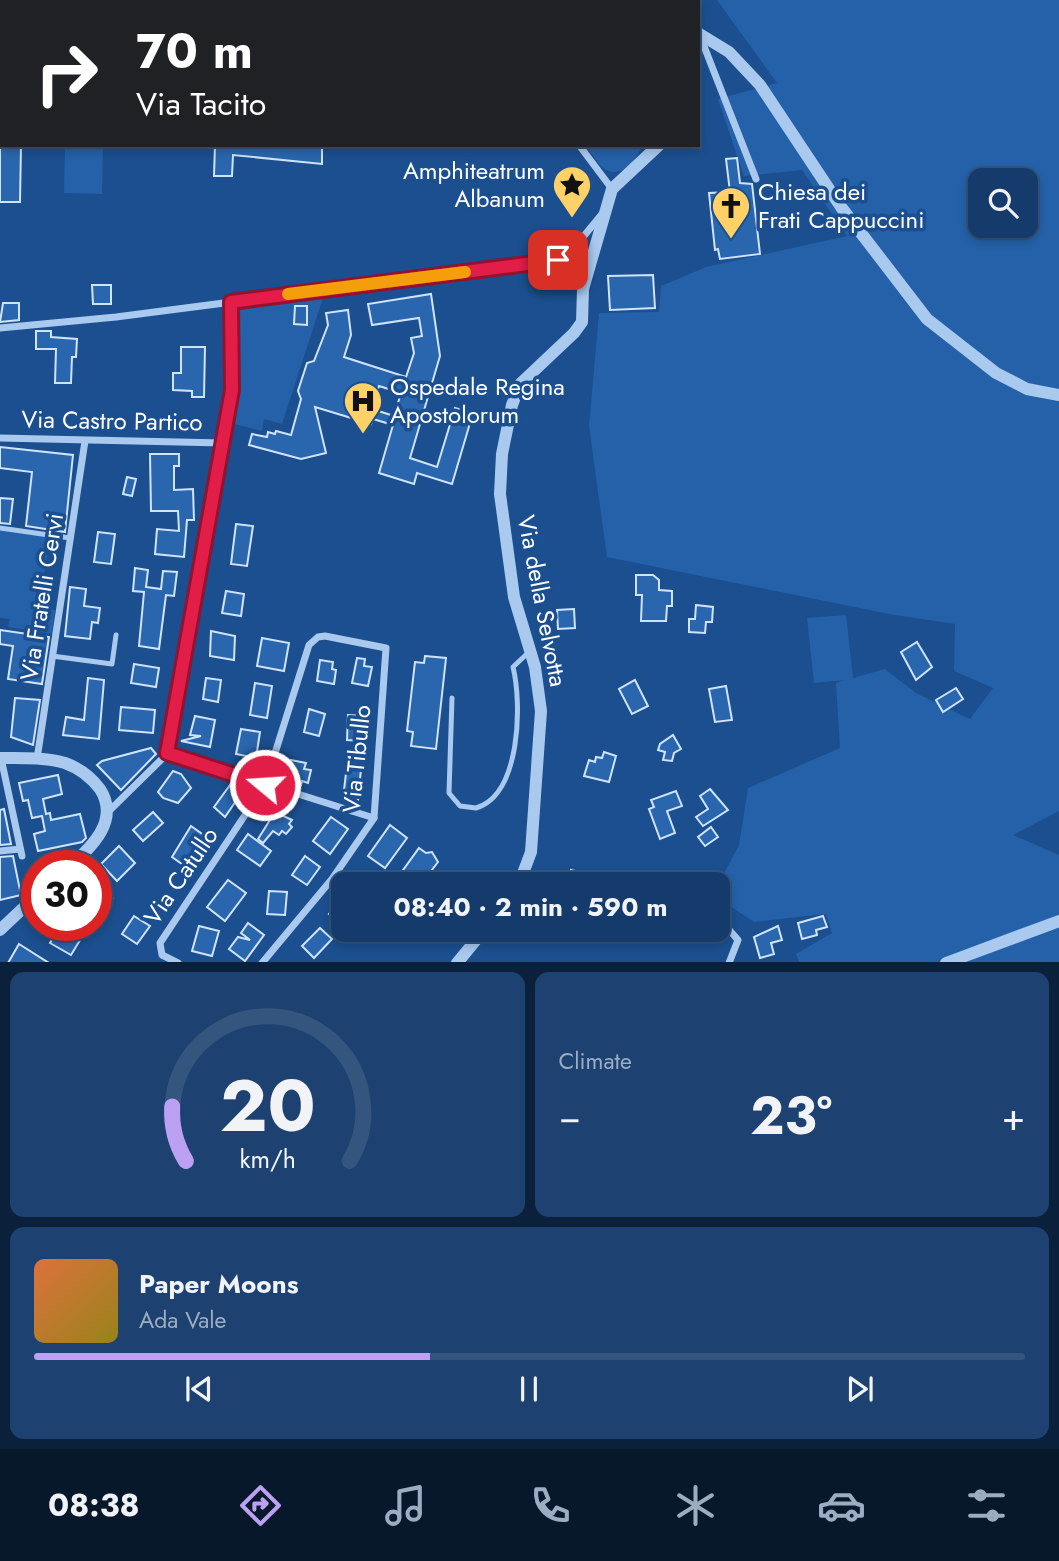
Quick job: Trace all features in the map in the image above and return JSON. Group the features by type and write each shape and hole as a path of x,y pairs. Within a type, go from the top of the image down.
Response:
{"street":[{"path":"700,38 729,52 760,85 841,207 928,319 996,373 1027,389 1059,395"},
{"path":"700,40 755,179"},
{"path":"580,147 612,189 657,147"},
{"name":"Via della Selvotta","path":"524,872 531,852 541,719 538,680 514,597 500,494 502,454 512,405 520,384 574,333 582,322 582,294 602,214 612,189"},
{"path":"0,328 231,302 556,260 574,248 602,214"},
{"path":"84,850 101,832 108,812 167,753 232,390 231,302"},
{"name":"Via Castro Partico","path":"0,438 223,443"},
{"name":"Via Fratelli Cervi","path":"37,759 85,441"},
{"name":"Via Catullo","path":"178,962 159,951 163,937 265,785 311,643 325,636 386,648"},
{"name":"Via Tibullo","path":"262,962 332,879 374,818 386,648"},
{"path":"167,753 374,818"},
{"path":"0,851 21,852 0,755 62,762 83,772 101,792 108,812"},
{"path":"0,930 21,910"},
{"path":"946,962 1059,921"},
{"path":"729,962 736,952 738,940 730,931"},
{"path":"457,962 474,942"}],"lane":[{"path":"0,528 70,538"},
{"path":"52,656 112,664 116,635"},
{"path":"452,698 449,793 460,806 476,808 488,802 501,784 517,745 520,693 513,667 530,651"}],"shaded area":[{"path":"717,0 1059,0 1059,811 1013,835 1059,855 1059,962 799,962 796,954 832,933 826,914 754,922 730,906 730,872 725,872 739,845 748,788 840,748 836,683 845,680 814,683 807,618 846,615 853,678 885,669 916,693 970,719 993,688 954,671 955,624 889,614 607,557 589,426 599,313 659,312 661,286 706,267 847,236 802,170 744,176 718,99 777,83"},
{"path":"65,147 103,147 102,194 64,193"},
{"path":"586,147 641,147 637,156 622,170 609,171 598,163"},
{"path":"324,295 282,424 264,419 262,431 231,423 236,392 237,305"},
{"path":"0,530 52,537 49,542 40,607 55,610 52,634 8,627 10,619 0,618"}],"building":[{"path":"0,147 21,147 20,202 0,202"},
{"path":"215,147 322,147 322,164 233,155 232,176 214,176"},
{"path":"737,158 740,183 752,184 760,254 720,259 718,249 715,250 709,193 730,192 726,159"},
{"path":"653,275 655,308 610,310 608,276"},
{"path":"92,285 111,285 111,304 93,304"},
{"path":"431,294 440,356 410,458 437,467 455,408 473,413 452,484 417,473 414,484 379,473 393,425 373,419 371,424 315,407 326,453 301,459 249,445 252,434 267,437 268,432 275,434 276,431 291,435 301,399 298,391 307,363 314,361 328,325 326,313 348,310 351,335 344,357 406,377 414,353 411,338 422,336 419,318 372,325 368,304","holes":["379,386 401,393 394,416 372,409"]},
{"path":"3,303 19,303 19,320 0,322"},
{"path":"295,306 307,306 307,325 294,324"},
{"path":"36,331 51,331 51,337 77,339 76,357 72,357 71,383 55,383 56,349 36,349"},
{"path":"181,347 205,347 204,397 192,397 192,391 173,390 173,373 181,373"},
{"path":"0,447 73,455 65,532 26,526 32,472 0,468"},
{"path":"150,454 179,454 179,466 174,466 174,490 193,489 194,520 187,520 184,557 155,554 157,529 179,531 178,511 151,511"},
{"path":"127,477 136,479 132,496 123,494"},
{"path":"0,498 13,499 10,524 0,523"},
{"path":"236,524 253,526 247,566 231,564"},
{"path":"98,532 115,534 111,564 94,562"},
{"path":"135,568 148,570 146,587 161,589 163,571 177,572 174,596 166,595 159,649 139,646 144,592 133,591"},
{"path":"636,575 653,575 659,580 659,590 672,591 672,606 667,606 666,621 641,621 642,595 636,595"},
{"path":"70,587 86,589 84,606 100,608 98,623 92,622 90,639 65,636"},
{"path":"226,591 244,594 241,616 222,613"},
{"path":"696,605 713,607 712,622 706,622 705,633 689,632 689,619 695,619"},
{"path":"574,609 575,628 558,629 557,610"},
{"path":"0,630 49,637 42,684 8,679 13,646 0,644"},
{"path":"211,631 235,636 234,660 210,656"},
{"path":"262,638 289,643 284,671 257,666"},
{"path":"917,642 932,667 916,680 901,652"},
{"path":"425,656 446,658 436,749 411,746 413,732 407,731 415,662 424,663"},
{"path":"357,658 365,659 364,666 372,667 368,686 352,683"},
{"path":"320,660 333,662 332,669 336,670 334,684 317,681"},
{"path":"134,664 159,668 156,687 131,683"},
{"path":"88,678 104,680 99,739 63,735 66,717 84,720"},
{"path":"206,678 221,680 218,702 203,699"},
{"path":"635,680 648,706 632,714 619,689"},
{"path":"255,683 272,686 267,718 250,715"},
{"path":"726,686 732,720 715,722 709,689"},
{"path":"956,688 963,699 943,712 936,700"},
{"path":"15,698 40,700 33,745 11,737"},
{"path":"121,707 155,710 153,733 119,730"},
{"path":"309,709 325,714 319,736 304,732"},
{"path":"348,715 364,716 363,741 347,740"},
{"path":"195,716 215,720 210,747 181,741 201,736 190,735"},
{"path":"241,729 260,732 256,758 236,754"},
{"path":"673,735 681,749 674,753 672,761 663,760 665,752 658,750 660,744"},
{"path":"151,748 156,754 121,790 97,765 102,761"},
{"path":"604,752 616,756 609,782 584,776 589,760 595,762 596,757 602,758"},
{"path":"348,756 362,758 358,801 343,799"},
{"path":"291,760 306,763 304,769 311,770 308,783 302,781 301,785 286,781"},
{"path":"173,771 181,774 191,788 178,803 163,798 158,792"},
{"path":"58,775 62,794 43,799 46,814 50,813 51,820 80,814 86,838 82,842 38,850 34,834 45,831 42,816 32,818 28,800 23,801 19,783"},
{"path":"230,785 240,795 225,817 214,807"},
{"path":"710,789 728,810 703,826 696,817 708,809 700,796"},
{"path":"676,791 682,806 667,811 675,833 660,839 649,809 654,807 651,800"},
{"path":"4,809 11,844 0,845 0,810"},
{"path":"153,812 163,823 143,841 133,830"},
{"path":"275,812 292,820 289,824 292,827 286,834 282,831 279,835 273,831 263,843 258,839"},
{"path":"331,817 348,829 330,854 313,841"},
{"path":"390,825 407,838 385,868 368,856"},
{"path":"191,826 205,836 199,845 204,849 189,869 172,857"},
{"path":"711,827 718,837 705,846 698,837"},
{"path":"248,834 271,851 260,866 237,850"},
{"path":"119,846 135,863 117,881 112,876 112,853"},
{"path":"419,848 426,853 432,852 438,862 430,872 402,872"},
{"path":"13,856 21,895 0,900 0,857"},
{"path":"305,856 320,867 307,885 292,875"},
{"path":"228,880 246,893 225,921 207,907"},
{"path":"269,891 287,892 285,915 267,914"},
{"path":"134,916 150,926 137,944 122,934"},
{"path":"823,916 827,927 816,930 817,935 802,939 798,923"},
{"path":"248,923 264,935 245,961 229,949 238,937 250,940 241,933"},
{"path":"199,926 219,931 212,956 192,951"},
{"path":"778,926 782,940 771,943 774,954 760,958 754,937"},
{"path":"320,928 331,938 314,958 302,946"},
{"path":"51,941 80,941 71,955 50,943"},
{"path":"19,944 47,962 9,962"}],"slow traffic":[{"path":"288,294 465,272"}],"place":[{"name":"Amphiteatrum Albanum","path":"572,219"},
{"name":"Chiesa dei Frati Cappuccini","path":"731,240"},
{"name":"Ospedale Regina Apostolorum","path":"363,435"}],"route":[{"path":"265,785 167,753 232,390 231,302 558,260"}]}
